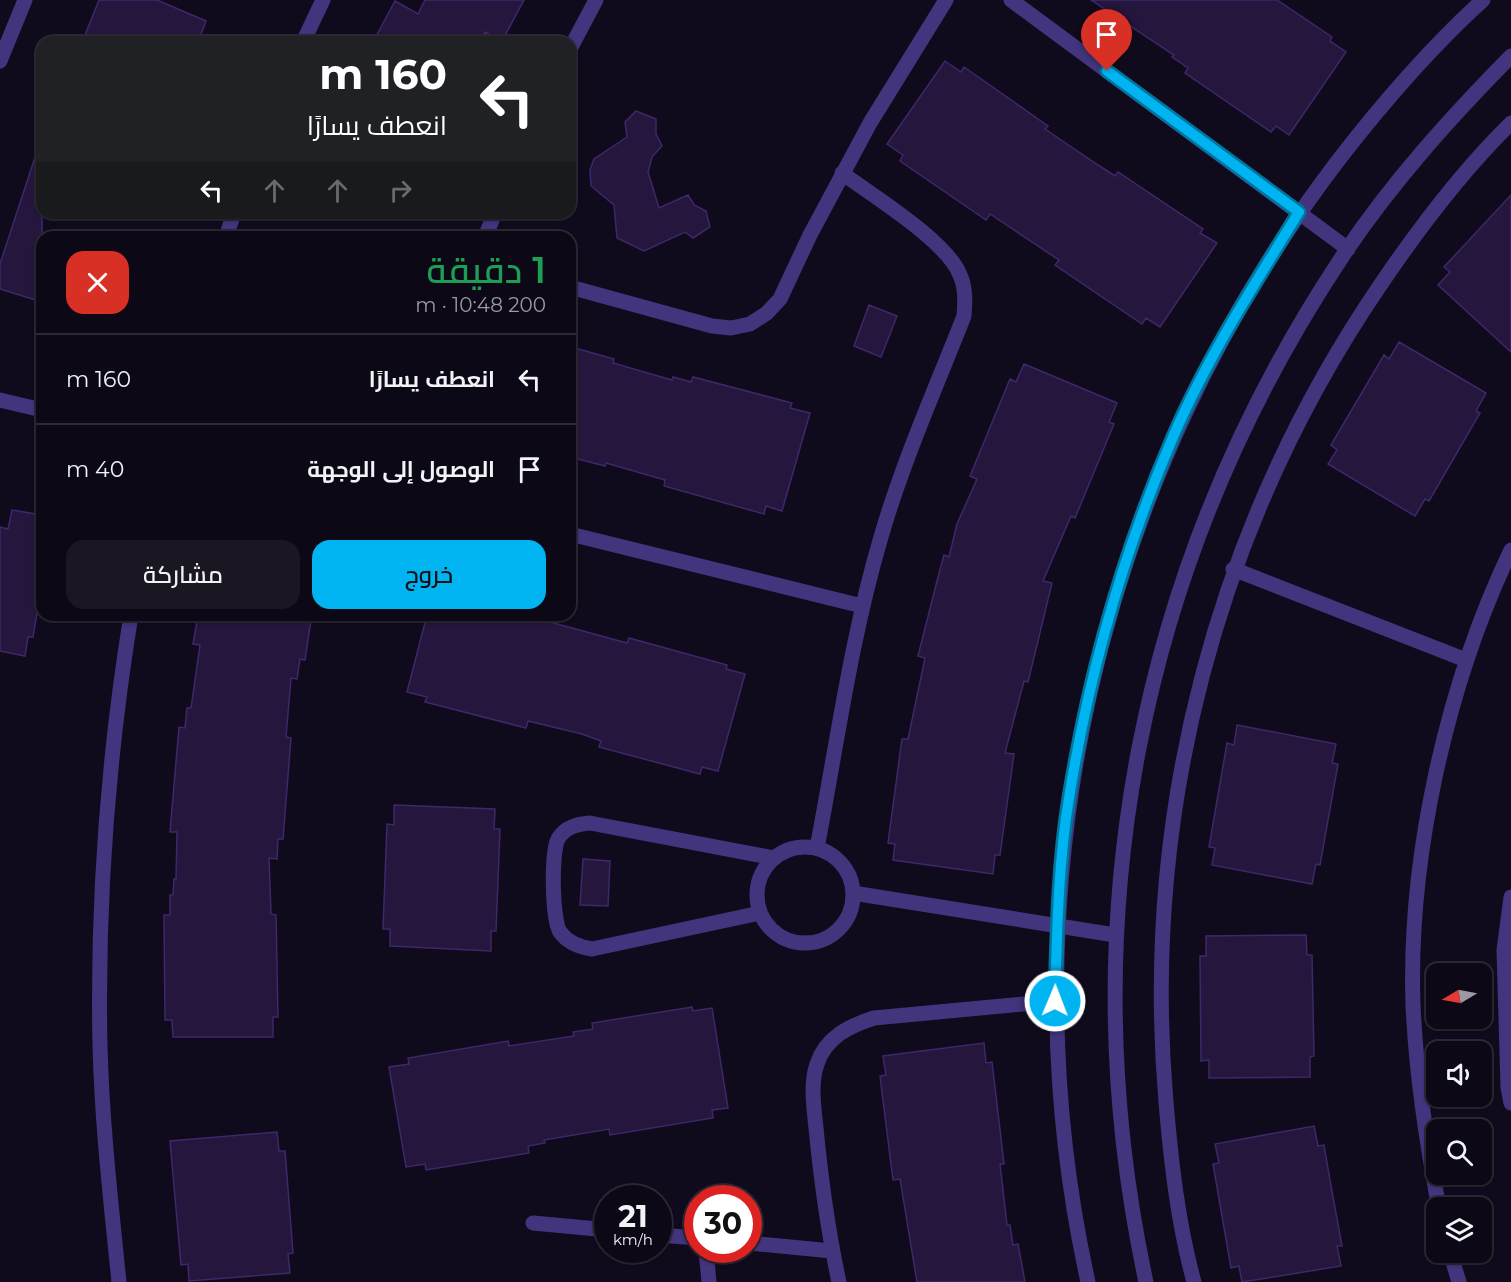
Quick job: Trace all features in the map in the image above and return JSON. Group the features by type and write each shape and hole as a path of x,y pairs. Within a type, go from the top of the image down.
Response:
{"street":[{"path":"0,61 25,0"},
{"path":"306,36 323,0"},
{"path":"576,37 596,0"},
{"path":"576,289 712,326 731,328 750,324 767,313 780,299 842,173 901,70 946,0"},
{"path":"1011,0 1348,249"},
{"path":"1088,1282 1067,1168 1059,1085 1055,1001 1057,926 1069,799 1093,675 1127,553 1173,436 1220,343 1299,212 1372,116 1456,24 1483,0"},
{"path":"1146,1282 1130,1192 1119,1103 1115,935 1125,836 1139,746 1158,658 1185,571 1217,486 1255,404 1299,325 1348,249 1398,181 1444,127 1511,56"},
{"path":"1194,1282 1168,1135 1160,1039 1162,920 1175,801 1198,683 1233,569 1283,451 1343,339 1415,234 1511,123"},
{"path":"817,848 862,606 903,468 964,316 965,295 960,275 950,257 935,243 842,173"},
{"path":"0,400 36,409"},
{"path":"576,535 862,606"},
{"path":"1437,1197 1422,1120 1413,1004 1418,887 1435,773 1467,660 1511,550"},
{"path":"1233,569 1467,660"},
{"path":"119,1282 107,1168 100,1046 101,923 108,801 120,680 130,621"},
{"path":"760,913 592,949 579,947 567,940 559,930 555,918 554,852 558,839 566,830 590,823 774,858"},
{"path":"802,846 817,848 836,857 849,873 854,893 851,912 841,929 825,940 806,944 787,940 771,929 760,913 757,898 758,883 774,858 787,850 802,846"},
{"path":"854,893 1115,935"},
{"path":"1511,897 1504,950 1508,1087 1511,1103"},
{"path":"839,1282 820,1171 813,1091 816,1064 829,1042 849,1026 874,1018 1055,1001"},
{"path":"533,1223 594,1229"},
{"path":"762,1244 832,1251"},
{"path":"707,1263 709,1282"},
{"path":"1453,1263 1459,1282"}],"building":[{"path":"99,0 157,0 206,21 200,36 85,35"},
{"path":"425,0 524,0 505,36 493,36 485,32 483,36 376,36 395,1 418,14"},
{"path":"1091,0 1277,0 1332,37 1330,41 1346,52 1289,135 1276,126 1271,132 1185,73 1188,68 1172,57 1174,55"},
{"path":"945,61 961,72 964,67 1048,126 1045,129 1115,176 1118,172 1203,229 1200,233 1217,243 1160,327 1146,318 1142,324 1055,265 1059,260 990,214 986,220 900,161 903,155 887,144"},
{"path":"636,111 656,119 656,134 662,146 652,157 648,172 659,208 688,195 694,205 706,211 710,227 693,238 685,232 644,251 617,238 614,205 591,186 590,170 594,159 627,137 625,122"},
{"path":"36,154 36,219 42,219 42,231 36,231 36,300 0,289 0,264"},
{"path":"1511,195 1511,352 1438,285 1450,272 1444,267"},
{"path":"869,305 897,316 881,357 854,346"},
{"path":"1399,342 1486,393 1476,411 1480,413 1429,501 1425,499 1415,516 1328,464 1337,450 1331,445 1384,355 1389,359"},
{"path":"576,348 614,359 613,363 672,380 673,377 691,382 693,377 792,403 790,408 810,413 782,511 766,506 764,514 664,486 665,480 606,463 605,466 576,459"},
{"path":"1024,364 1117,403 1109,422 1114,424 1075,518 1071,516 1043,581 1052,583 1028,682 1024,681 1005,753 1014,754 1000,855 995,855 993,874 893,860 895,844 888,843 902,739 908,739 925,658 918,656 937,581 944,555 949,557 957,524 977,479 970,476 1010,379 1016,382"},
{"path":"12,510 36,514 36,619 33,637 28,637 25,656 0,651 0,527 8,529"},
{"path":"197,621 311,621 305,660 300,659 297,679 291,678 286,737 291,738 283,839 278,839 277,859 269,858 271,914 276,915 278,1017 273,1017 273,1037 173,1037 172,1020 165,1020 164,915 170,915 170,895 173,895 174,879 176,879 177,832 170,832 179,727 185,728 187,708 191,708 200,645 193,644"},
{"path":"425,621 550,621 627,643 629,638 727,665 726,669 745,674 718,771 702,767 700,774 599,747 601,741 582,734 528,721 526,728 425,702 427,697 407,692"},
{"path":"1237,725 1336,744 1332,763 1338,764 1320,865 1316,864 1312,884 1212,865 1215,848 1209,847 1227,743 1234,745"},
{"path":"394,805 495,809 494,829 500,829 496,931 491,931 491,951 390,946 390,929 383,929 387,824 394,825"},
{"path":"583,859 610,861 608,906 580,905"},
{"path":"1306,935 1307,955 1312,955 1314,1056 1310,1057 1310,1077 1209,1078 1209,1060 1201,1061 1200,956 1206,956 1206,936"},
{"path":"692,1007 693,1011 712,1008 728,1108 712,1110 713,1118 610,1135 609,1129 544,1140 545,1143 528,1146 529,1153 426,1170 425,1164 406,1167 389,1067 409,1064 408,1058 508,1041 509,1046 574,1036 573,1032 593,1029 592,1023"},
{"path":"984,1043 986,1063 992,1062 1004,1164 1000,1164 1007,1225 1010,1225 1013,1245 1018,1244 1025,1282 917,1282 900,1179 893,1180 880,1076 886,1075 883,1056"},
{"path":"1314,1126 1318,1146 1324,1145 1342,1246 1337,1246 1341,1266 1242,1282 1239,1266 1231,1268 1213,1164 1219,1163 1215,1144"},
{"path":"277,1132 279,1151 285,1151 293,1253 288,1254 290,1273 189,1281 188,1264 181,1265 170,1141"}],"route":[{"path":"1055,1001 1057,926 1069,799 1093,675 1127,553 1173,436 1230,322 1299,212 1107,71"}]}
